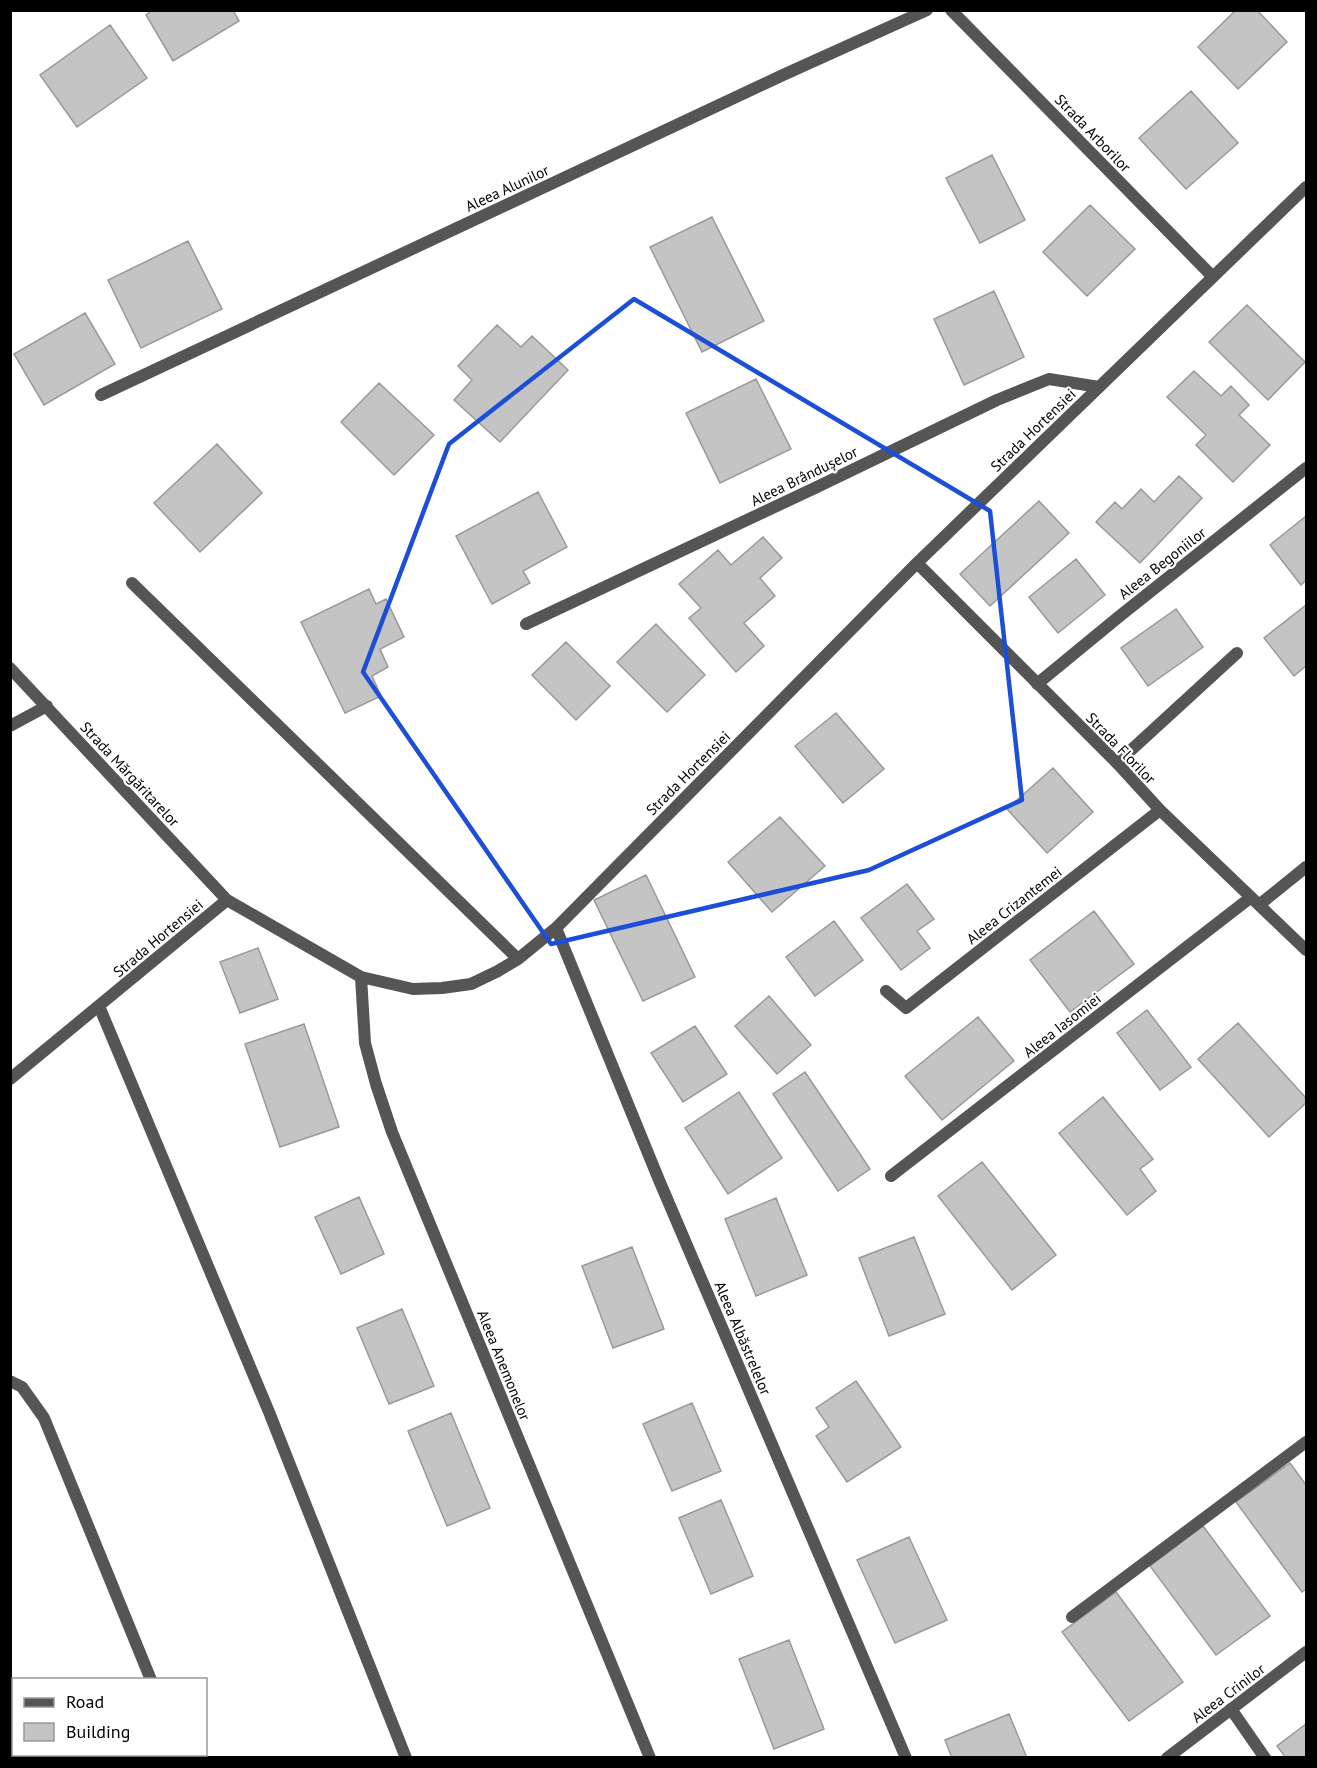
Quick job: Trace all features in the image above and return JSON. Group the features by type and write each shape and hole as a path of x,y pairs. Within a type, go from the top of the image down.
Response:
{"street":[{"name":"Aleea Alunilor","path":"102,395 783,75 927,10"},
{"name":"Strada Arborilor","path":"951,10 1213,277"},
{"name":"Strada Hortensiei","path":"10,1079 227,900 361,977 413,989 471,984 498,972 518,959 556,928 917,563 1306,187"},
{"name":"Aleea Brândușelor","path":"526,624 997,400 1049,379 1099,387"},
{"name":"Aleea Begoniilor","path":"1037,684 1120,615 1306,468"},
{"name":"Strada Florilor","path":"917,563 1118,763 1160,810 1306,950"},
{"path":"132,583 518,959"},
{"path":"1118,763 1237,653"},
{"name":"Strada Mărgăritarelor","path":"10,668 227,900"},
{"path":"10,726 47,706"},
{"name":"Aleea Crizantemei","path":"886,991 906,1008 1160,810"},
{"name":"Aleea Iasomiei","path":"891,1176 1255,902 1306,867"},
{"name":"Aleea Albăstrelelor","path":"556,928 659,1180 906,1758"},
{"name":"Aleea Anemonelor","path":"361,977 365,1043 392,1132 650,1758"},
{"path":"99,1006 269,1412 406,1758"},
{"path":"10,1381 22,1387 44,1418 150,1678"},
{"path":"1072,1617 1306,1442"},
{"name":"Aleea Crinilor","path":"1167,1758 1306,1652"},
{"path":"1231,1709 1265,1758"}],"highlighted area":[{"path":"634,299 990,511 1022,800 869,870 551,944 363,672 449,444"}],"building":[{"path":"153,10 233,10 239,21 173,61 146,15"},
{"path":"1236,10 1257,10 1287,42 1238,89 1198,47"},
{"path":"110,25 147,78 77,127 40,75"},
{"path":"1191,91 1238,143 1186,189 1139,138"},
{"path":"992,155 1025,220 980,243 946,178"},
{"path":"1090,205 1135,249 1087,296 1043,252"},
{"path":"712,217 764,321 702,352 650,247"},
{"path":"188,241 222,309 141,348 108,280"},
{"path":"994,291 1024,357 964,385 934,319"},
{"path":"1247,305 1305,362 1268,400 1209,342"},
{"path":"85,313 115,364 44,405 14,354"},
{"path":"497,325 521,347 532,336 568,370 500,442 454,400 472,380 458,366"},
{"path":"1194,371 1221,396 1231,386 1249,405 1239,415 1270,445 1233,482 1196,445 1206,435 1167,397"},
{"path":"756,379 791,449 720,483 686,413"},
{"path":"379,383 434,435 394,475 341,422"},
{"path":"217,444 262,493 200,552 154,503"},
{"path":"1179,476 1202,498 1140,563 1096,522 1115,502 1122,509 1141,489 1154,502"},
{"path":"538,492 567,547 523,571 530,583 492,604 456,536"},
{"path":"1039,501 1069,533 990,606 960,574"},
{"path":"1306,516 1306,580 1301,585 1270,545"},
{"path":"763,537 782,558 760,578 775,596 744,623 764,646 736,672 689,618 701,608 679,584 718,550 731,565"},
{"path":"1076,559 1105,595 1058,633 1029,597"},
{"path":"369,589 376,604 386,599 404,637 380,649 388,667 372,676 381,696 345,713 301,622"},
{"path":"1306,605 1306,666 1294,676 1264,638"},
{"path":"1176,609 1203,647 1148,686 1121,648"},
{"path":"656,624 705,675 667,712 617,662"},
{"path":"566,642 610,686 576,720 532,675"},
{"path":"836,713 884,769 843,803 795,746"},
{"path":"1053,768 1093,812 1047,853 1007,809"},
{"path":"780,817 825,866 772,912 728,862"},
{"path":"646,875 695,977 643,1001 594,900"},
{"path":"907,884 934,919 917,931 930,948 901,970 861,918"},
{"path":"1094,911 1134,964 1070,1012 1030,960"},
{"path":"834,921 863,960 815,996 786,957"},
{"path":"258,948 278,999 240,1013 220,962"},
{"path":"769,996 811,1045 777,1074 735,1026"},
{"path":"1147,1010 1191,1067 1160,1090 1117,1033"},
{"path":"978,1017 1014,1061 942,1120 905,1076"},
{"path":"1238,1023 1306,1098 1306,1103 1269,1137 1198,1059"},
{"path":"304,1024 339,1127 280,1147 245,1044"},
{"path":"695,1026 727,1074 683,1102 651,1053"},
{"path":"805,1072 870,1169 838,1191 773,1094"},
{"path":"739,1092 782,1158 728,1194 685,1128"},
{"path":"1103,1097 1153,1159 1140,1169 1156,1191 1127,1215 1059,1133"},
{"path":"982,1162 1056,1255 1012,1290 938,1196"},
{"path":"359,1197 384,1254 341,1274 315,1217"},
{"path":"776,1198 807,1275 756,1296 725,1219"},
{"path":"914,1237 945,1314 889,1336 859,1258"},
{"path":"632,1247 664,1329 613,1348 582,1266"},
{"path":"402,1309 434,1386 389,1404 357,1328"},
{"path":"856,1381 901,1447 847,1482 816,1436 829,1427 816,1408"},
{"path":"692,1403 721,1471 672,1491 643,1424"},
{"path":"451,1413 490,1508 447,1526 408,1431"},
{"path":"1290,1463 1306,1485 1306,1589 1302,1592 1236,1502"},
{"path":"721,1500 753,1576 711,1594 679,1518"},
{"path":"1203,1526 1270,1616 1216,1655 1150,1566"},
{"path":"909,1537 947,1620 895,1643 857,1560"},
{"path":"1116,1592 1183,1682 1129,1721 1062,1632"},
{"path":"789,1640 824,1729 774,1749 739,1659"},
{"path":"1009,1714 1027,1758 952,1758 945,1740"},
{"path":"1306,1724 1306,1758 1286,1758 1277,1746"}]}
